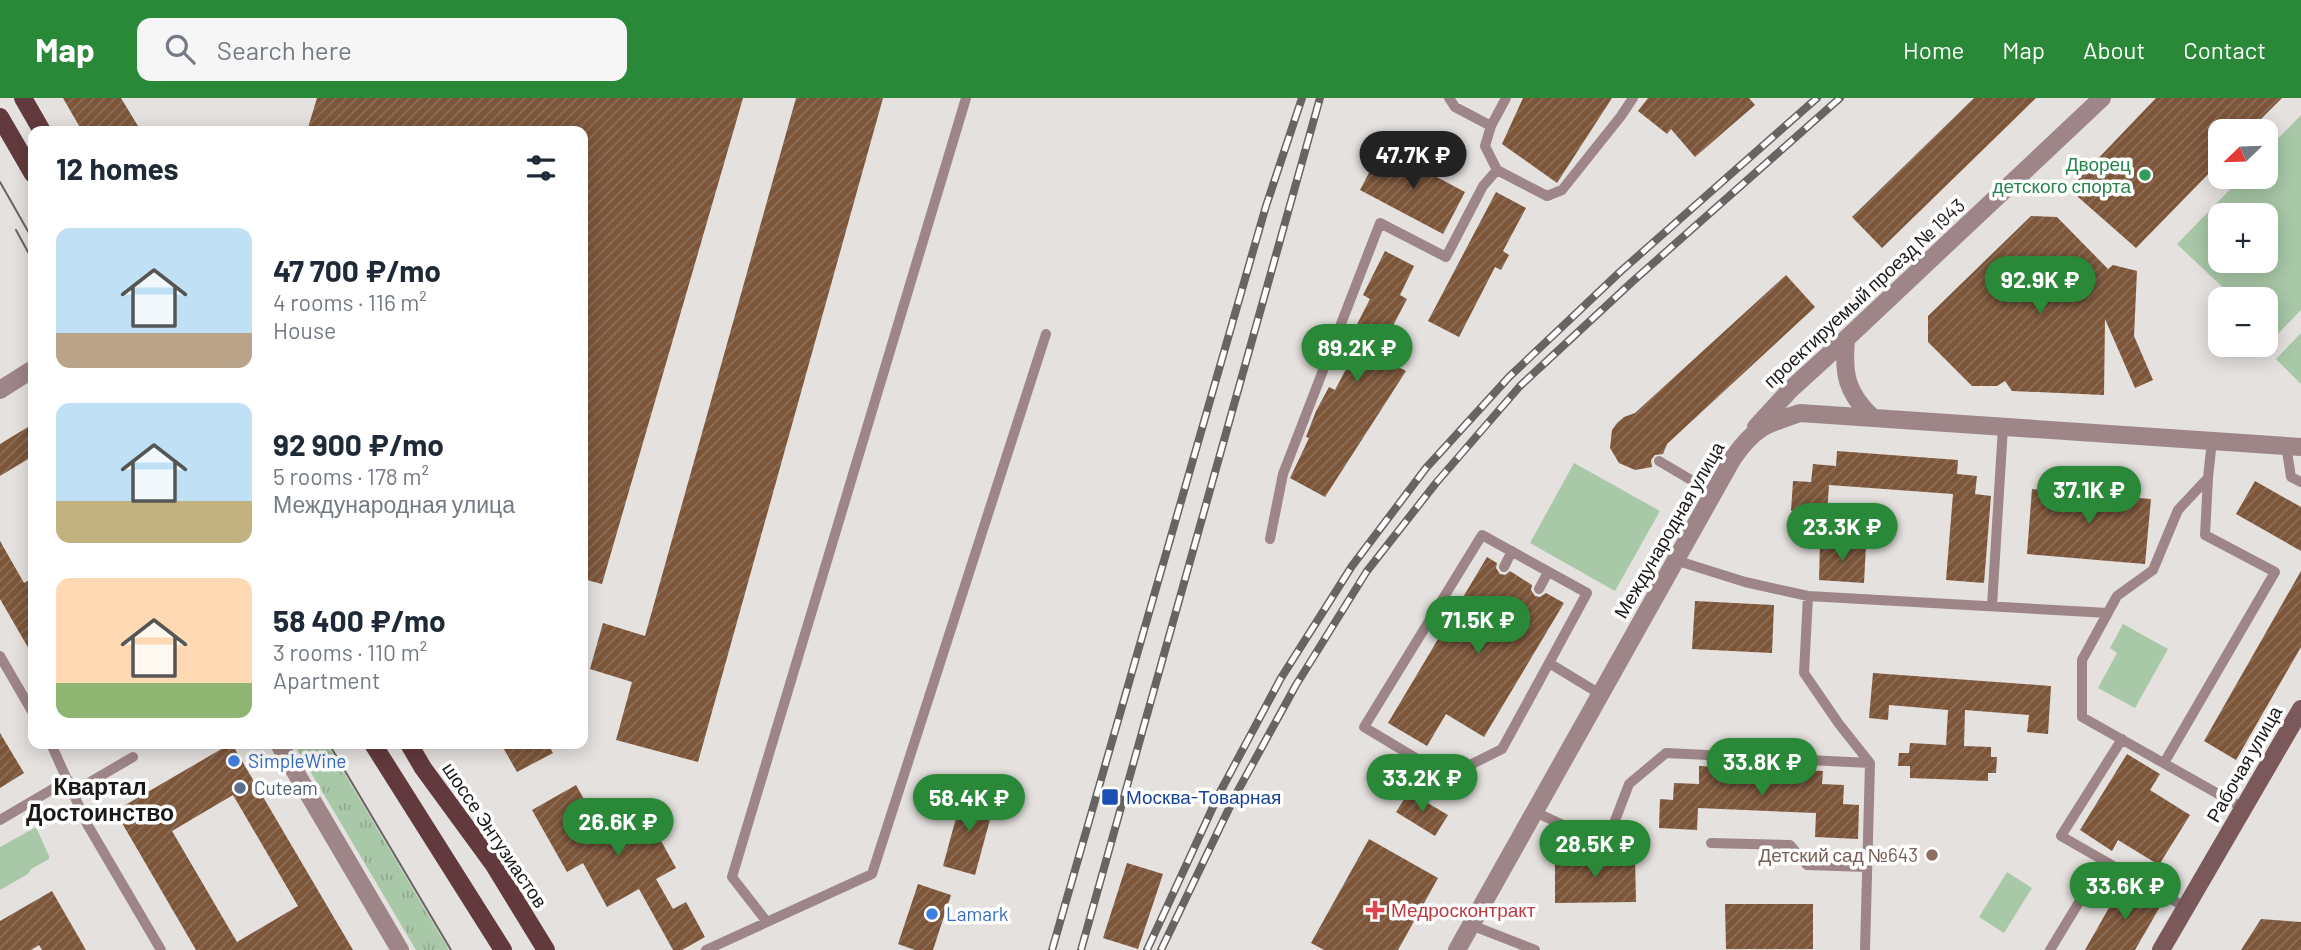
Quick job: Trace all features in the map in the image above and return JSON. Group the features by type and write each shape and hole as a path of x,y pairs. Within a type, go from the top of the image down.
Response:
{"main road":[{"path":"23,98 39,126"},
{"path":"37,98 41,126"},
{"path":"1,120 28,166"},
{"path":"376,749 503,950"},
{"name":"шоссе Энтузиастов","path":"412,749 494,865 545,950"}],"street":[{"name":"проектируемый проезд № 1943","path":"1749,435 1791,388 2102,98"},
{"path":"1846,339 1844,362 1853,398 1871,417"},
{"path":"0,390 28,372"},
{"name":"Международная улица","path":"1457,950 1732,458 1749,435 1769,423 1800,413 2294,446"},
{"name":"Рабочая улица","path":"2161,950 2301,709"},
{"path":"282,749 400,950"}],"lane":[{"path":"767,922 732,877 966,98"},
{"path":"1449,98 1455,107 1491,126"},
{"path":"1506,98 1491,126 1485,146 1497,170 1542,195 1558,193 1633,98"},
{"path":"1270,538 1283,474 1380,223 1446,257 1483,186 1497,170"},
{"path":"706,950 872,874 1046,334"},
{"path":"1992,606 2003,427"},
{"path":"2164,763 2275,572 2205,535 2212,440"},
{"path":"2294,446 2291,477 2301,482"},
{"path":"1659,461 1713,493"},
{"path":"2208,478 2178,510 2153,570 2117,596 2082,660 2082,717 2243,808"},
{"path":"1482,535 1512,551 1587,593 1502,749 1470,765 1424,763 1364,727 1482,535"},
{"path":"1504,567 1512,551"},
{"path":"1675,560 1745,582 1808,596 2108,612"},
{"path":"1539,589 1548,572"},
{"path":"1808,596 1804,673 1870,763 1865,950"},
{"path":"0,656 28,704"},
{"path":"1549,663 1600,694"},
{"path":"2122,739 2061,836 2185,907"},
{"path":"53,749 87,824 162,950"},
{"path":"1535,812 1576,831 1611,831 1629,784 1666,753 1870,763"},
{"path":"73,792 132,757"},
{"path":"0,820 68,780"},
{"path":"1711,844 1790,845 1807,865 1867,867"},
{"path":"2050,950 2104,861"},
{"path":"1472,925 1535,950"}],"green space":[{"path":"2301,115 2301,310 2278,334 2278,287 2222,287 2177,244 2208,212 2208,273 2278,273 2278,203 2217,203 2230,189 2278,189 2278,139"},
{"path":"2301,333 2301,384 2276,359"},
{"path":"1574,463 1660,511 1615,591 1530,543"},
{"path":"2123,624 2168,649 2135,708 2098,688 2117,653 2110,648"},
{"path":"297,749 330,749 449,950 416,950"},
{"path":"36,827 49,859 0,890 0,847"},
{"path":"2007,872 2032,888 2004,933 1979,917"}],"building":[{"path":"63,98 121,98 138,126 79,126"},
{"path":"317,98 743,98 602,584 588,580 588,126 309,126"},
{"path":"796,98 883,98 698,762 616,740 632,682 590,669 603,623 645,636"},
{"path":"1523,98 1612,98 1557,183 1502,144"},
{"path":"1648,98 1749,98 1755,105 1695,157 1671,129 1667,134 1638,111"},
{"path":"1974,98 2036,98 1882,248 1852,217"},
{"name":"Дворец детского спорта","path":"2156,98 2282,98 2261,119 2208,119 2208,174 2136,248 2069,189"},
{"path":"1382,148 1465,192 1443,234 1360,190"},
{"path":"1496,192 1526,208 1503,251 1509,255 1501,270 1495,267 1459,337 1428,321"},
{"path":"2031,216 2057,217 2108,269 2113,265 2137,271 2134,336 2153,380 2135,388 2105,319 2104,395 2012,391 2005,381 1997,386 1972,386 1928,342 1928,316"},
{"path":"1385,251 1414,266 1400,295 1407,299 1377,356 1406,371 1325,497 1290,478 1309,438 1306,437 1316,411 1329,387 1335,390 1362,339 1352,334 1370,299 1363,295"},
{"path":"1786,275 1815,307 1667,444 1663,454 1655,455 1651,460 1652,467 1635,470 1619,463 1610,448 1612,430 1617,423 1635,413"},
{"path":"28,427 28,459 0,476 0,444"},
{"path":"1837,451 1958,460 1957,474 1977,476 1975,494 1991,496 1984,583 1946,580 1953,494 1829,485 1827,514 1791,511 1793,481 1811,482 1813,464 1836,466"},
{"path":"2255,481 2301,507 2301,551 2236,514"},
{"path":"2032,489 2151,499 2145,564 2027,554"},
{"path":"0,541 24,583 28,581 28,647 0,599"},
{"path":"1820,543 1866,545 1864,583 1819,580"},
{"path":"1487,557 1497,563 1496,568 1500,574 1505,575 1510,571 1532,585 1531,590 1535,596 1540,597 1546,593 1564,603 1484,737 1446,714 1427,746 1388,723"},
{"path":"2301,571 2301,647 2236,760 2204,741"},
{"path":"1695,601 1774,605 1772,653 1692,649"},
{"path":"1873,673 2051,686 2048,734 2027,732 2029,715 1965,710 1964,746 1991,747 1991,757 1997,757 1996,773 1988,773 1988,781 1910,778 1910,766 1898,766 1899,753 1909,753 1910,743 1946,745 1948,710 1889,705 1888,720 1869,718"},
{"path":"0,733 24,773 0,788"},
{"path":"221,749 235,749 353,950 196,950 115,811","holes":["233,795 298,906 237,942 172,831"]},
{"path":"504,749 551,749 553,753 517,772"},
{"path":"2127,754 2160,774 2150,790 2190,815 2159,865 2118,840 2112,851 2080,830"},
{"path":"1699,766 1823,771 1822,784 1844,785 1843,804 1859,805 1858,839 1815,837 1816,813 1698,808 1697,830 1659,828 1660,799 1673,800 1674,783 1699,784"},
{"path":"576,785 597,822 638,799 676,868 656,879 673,909 686,902 705,937 682,950 673,950 639,889 607,907 583,863 567,872 532,810"},
{"path":"963,792 995,801 975,875 943,866"},
{"path":"1409,792 1448,815 1435,836 1396,812"},
{"name":"Медросконтракт","path":"1369,839 1438,878 1398,950 1324,950 1311,943"},
{"path":"1635,857 1636,902 1555,903 1555,858"},
{"path":"1127,863 1163,874 1138,949 1103,938"},
{"path":"2123,883 2161,905 2135,950 2085,950"},
{"path":"918,884 951,895 933,950 915,950 898,944"},
{"path":"52,891 86,950 42,950 39,945 31,950 0,950 0,921"},
{"path":"1725,904 1813,904 1813,949 1726,949"},
{"path":"2261,919 2301,922 2301,950 2241,950"}],"tram line":[{"path":"0,182 28,231"},
{"path":"16,230 28,252"},
{"path":"332,749 451,950"}],"railway":[{"path":"1052,950 1266,206 1302,98"},
{"path":"1081,950 1320,98"},
{"path":"1147,950 1219,794 1281,678 1352,566 1426,468 1509,377 1621,271 1817,98"},
{"path":"1161,950 1235,796 1296,685 1367,571 1436,483 1520,386 1632,282 1840,98"}],"place":[{"name":"Дворец детского спорта","path":"2145,175"},
{"name":"SimpleWine","path":"234,761"},
{"name":"Cuteam","path":"240,788"},
{"name":"Москва-Товарная","path":"1110,797"},
{"name":"Детский сад №643","path":"1932,855"},
{"name":"Медросконтракт","path":"1375,910"},
{"name":"Lamark","path":"932,914"}],"district":[{"name":"Квартал Достоинство","path":"100,800"}]}
